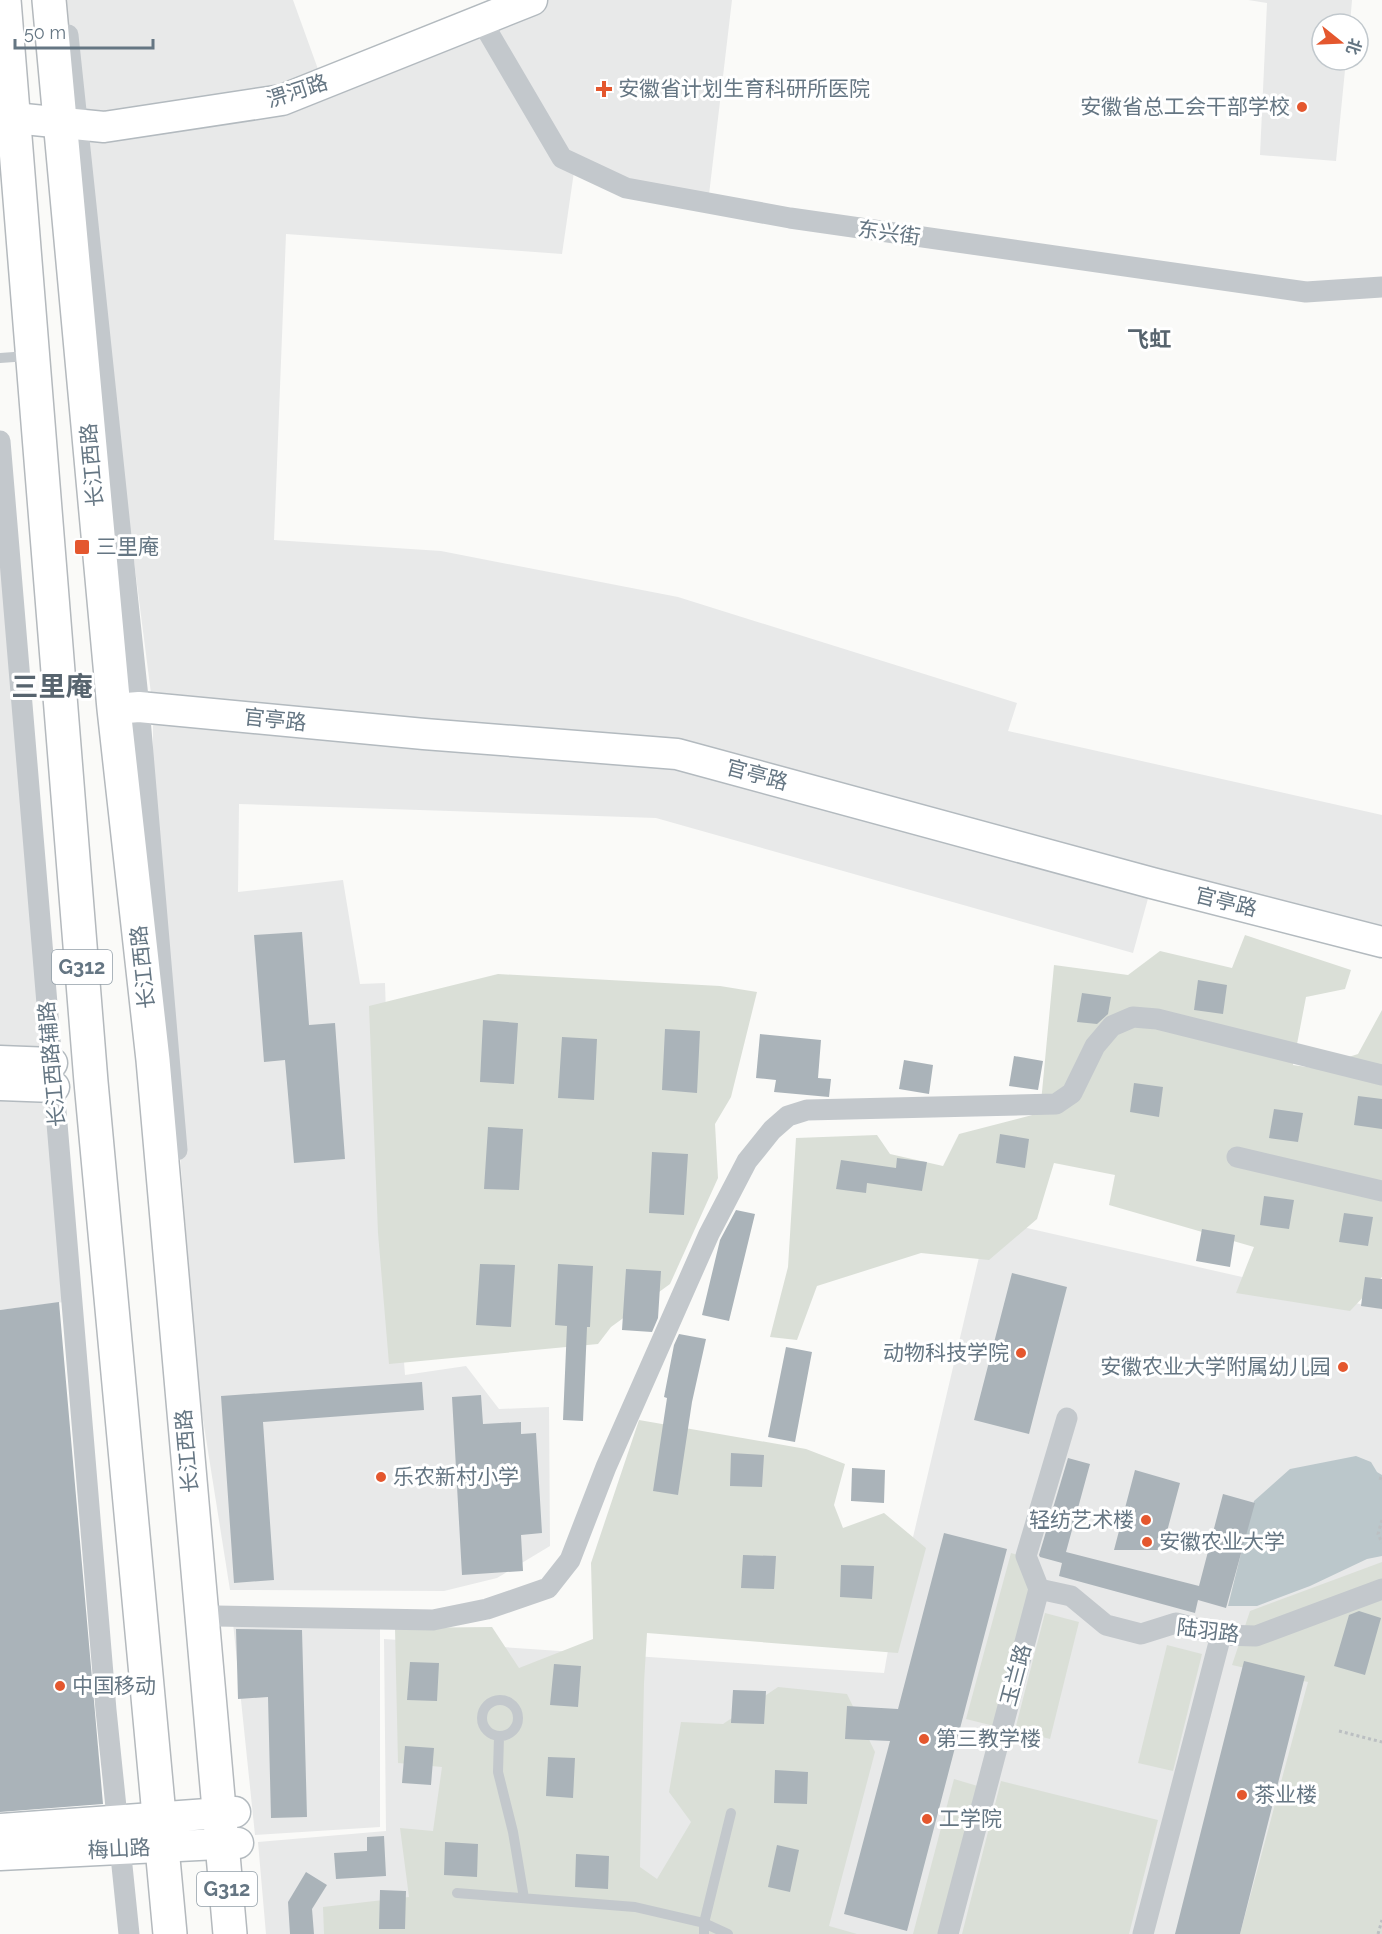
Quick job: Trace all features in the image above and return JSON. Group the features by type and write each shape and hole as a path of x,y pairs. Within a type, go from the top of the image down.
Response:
{"highway":[{"name":"G312","path":"4,0 16,357 91,1082 170,1934"},
{"name":"长江西路","path":"49,0 69,123 127,708 153,1060 229,1828 230,1934"}],"street":[{"path":"65,0 69,123"},
{"name":"淠河路","path":"7,117 104,127 282,100 532,0"},
{"name":"东兴街","path":"481,20 562,158 626,188 790,218 1306,292 1382,287"},
{"name":"长江西路辅路","path":"0,441 12,626 53,1075 106,1710 129,1934"},
{"path":"127,708 218,1616 229,1828 245,1934"},
{"name":"官亭路","path":"127,708 677,754 1152,884 1382,942"},
{"path":"218,1616 433,1620 487,1609 548,1588 570,1560 606,1467 709,1234 747,1161 772,1130 788,1116 807,1110 1056,1104 1072,1093 1095,1046 1112,1026 1133,1017 1157,1019 1382,1075"},
{"path":"0,1061 53,1075"},
{"path":"0,1085 53,1075"},
{"path":"1236,1157 1382,1191"},
{"path":"1039,1589 1026,1556 1066,1418"},
{"name":"陆羽路","path":"1039,1589 1071,1596 1106,1625 1140,1634 1176,1623 1221,1635 1256,1636 1382,1589"},
{"name":"玉兰路","path":"948,1934 1039,1589"},
{"path":"1143,1934 1221,1635"},
{"name":"梅山路","path":"0,1855 120,1836 229,1828"},
{"name":"梅山路","path":"0,1829 120,1836"}],"lane":[{"path":"499,1736 498,1772 513,1832 524,1898"},
{"path":"704,1928 732,1813"},
{"path":"457,1893 635,1907 728,1934"}],"path":[{"path":"1382,1520 1378,1534 1382,1543"},
{"path":"1339,1731 1382,1742"},
{"path":"1378,1934 1382,1920"}],"shaded area":[{"path":"65,0 293,0 323,83 532,0 732,0 708,203 575,165 562,254 286,234 274,540 441,551 678,597 1017,703 1008,731 1382,815 1382,942 1152,884 1133,953 656,818 239,804 238,892 343,880 360,984 385,983 392,1203 405,1375 466,1366 499,1409 549,1407 550,1546 497,1578 444,1591 230,1590 198,1388 153,806 153,709 78,124"},
{"name":"安徽省总工会干部学校","path":"1248,0 1352,0 1351,12 1310,12 1310,72 1345,72 1336,161 1260,155 1267,3"},
{"path":"0,441 52,1063 0,1061"},
{"path":"1245,935 1351,970 1345,989 1306,997 1293,1065 1314,1068 1358,1054 1382,1010 1382,1277 1350,1311 1236,1293 1254,1247 1109,1205 1115,1175 1054,1163 1037,1219 989,1260 921,1253 817,1286 797,1340 770,1337 788,1267 796,1138 877,1135 890,1154 943,1166 959,1134 1040,1113 1054,965 1128,975 1160,951 1232,968"},
{"path":"498,974 720,986 757,992 731,1097 715,1124 718,1178 670,1284 611,1327 598,1344 389,1364 378,1233 369,1006"},
{"path":"0,1085 54,1087 72,1301 0,1310"},
{"name":"安徽农业大学","path":"988,1219 1382,1309 1382,1934 266,1934 258,1842 386,1831 384,1639 884,1673 893,1622"},
{"path":"639,1420 806,1449 845,1464 834,1505 843,1528 884,1513 926,1548 898,1653 647,1633 640,1867 657,1879 691,1822 669,1792 681,1722 723,1724 778,1687 847,1694 875,1752 829,1926 857,1934 324,1934 323,1907 409,1897 400,1828 433,1831 442,1767 398,1763 395,1628 492,1627 519,1668 593,1639 591,1563"},
{"path":"1356,1456 1371,1462 1377,1472 1382,1475 1382,1556 1367,1559 1310,1586 1257,1606 1228,1606 1254,1501 1290,1469"},
{"path":"1011,1553 1022,1556 1031,1587 994,1726 966,1719"},
{"path":"1382,1562 1382,1934 1240,1934 1308,1682 1232,1665 1250,1611"},
{"path":"1045,1613 1079,1622 1050,1739 1015,1730"},
{"path":"233,1623 380,1628 380,1827 255,1835"},
{"path":"1167,1645 1202,1654 1173,1771 1138,1763"},
{"path":"954,1779 981,1787 942,1934 913,1934"},
{"path":"1001,1781 1158,1820 1129,1934 962,1934"}],"building":[{"path":"302,932 309,1025 335,1023 345,1159 294,1163 285,1060 264,1062 254,935"},
{"path":"1198,980 1227,985 1223,1014 1194,1010"},
{"path":"1082,993 1111,997 1108,1014 1097,1024 1077,1022"},
{"path":"483,1020 518,1023 514,1084 480,1082"},
{"path":"665,1029 700,1031 697,1093 662,1090"},
{"path":"760,1034 821,1040 818,1078 831,1079 829,1097 774,1092 776,1080 756,1078"},
{"path":"562,1037 597,1039 594,1100 558,1098"},
{"path":"1014,1056 1043,1061 1038,1090 1009,1086"},
{"path":"904,1060 933,1065 929,1094 899,1089"},
{"path":"1134,1083 1163,1087 1159,1117 1130,1112"},
{"path":"1358,1096 1382,1099 1382,1129 1354,1125"},
{"path":"1274,1109 1303,1113 1298,1142 1269,1138"},
{"path":"488,1127 523,1129 519,1190 484,1189"},
{"path":"1000,1134 1029,1139 1025,1168 996,1163"},
{"path":"652,1152 688,1154 684,1215 649,1213"},
{"path":"897,1158 927,1162 922,1191 867,1183 866,1193 836,1189 841,1160 896,1168"},
{"path":"1264,1196 1294,1200 1289,1229 1260,1225"},
{"path":"736,1210 755,1214 729,1321 702,1315 720,1240"},
{"path":"1344,1213 1373,1217 1368,1246 1339,1242"},
{"path":"1202,1229 1235,1235 1230,1267 1196,1261"},
{"path":"480,1264 515,1265 511,1327 476,1325"},
{"path":"558,1264 593,1266 590,1327 587,1327 583,1421 563,1420 567,1326 555,1325"},
{"path":"626,1269 661,1271 658,1318 652,1332 622,1330"},
{"name":"动物科技学院","path":"1012,1273 1067,1287 1029,1434 974,1420"},
{"path":"1365,1277 1382,1279 1382,1309 1361,1306"},
{"path":"59,1302 103,1804 0,1812 0,1310"},
{"path":"679,1334 706,1339 692,1402 678,1495 653,1491 667,1398 664,1397 674,1345"},
{"path":"786,1347 812,1352 795,1442 768,1437"},
{"path":"422,1382 424,1410 263,1422 274,1580 234,1583 221,1396"},
{"path":"481,1395 483,1424 521,1422 521,1434 536,1433 542,1533 521,1535 523,1571 462,1575 452,1397"},
{"path":"731,1453 764,1455 762,1487 730,1486"},
{"name":"轻纺艺术楼","path":"1068,1458 1090,1464 1066,1552 1199,1586 1223,1494 1255,1503 1226,1608 1198,1600 1195,1613 1059,1576 1062,1563 1039,1555"},
{"path":"852,1468 885,1470 884,1503 851,1501"},
{"path":"1135,1470 1180,1483 1162,1550 1114,1550"},
{"name":"第三教学楼","path":"944,1533 1007,1549 907,1931 844,1914 890,1741 845,1739 847,1706 898,1709"},
{"path":"743,1555 776,1556 774,1589 741,1588"},
{"path":"841,1565 874,1566 872,1599 840,1597"},
{"path":"1359,1611 1381,1618 1365,1675 1334,1666 1349,1615"},
{"path":"236,1629 302,1630 307,1817 271,1818 268,1697 238,1699"},
{"name":"茶业楼","path":"1244,1661 1305,1676 1240,1934 1175,1934"},
{"path":"410,1662 439,1663 437,1701 407,1700"},
{"path":"554,1664 581,1666 578,1707 550,1705"},
{"path":"733,1690 766,1691 764,1724 731,1723"},
{"path":"405,1746 434,1748 431,1785 402,1783"},
{"path":"548,1757 575,1758 573,1798 546,1796"},
{"path":"775,1770 808,1772 807,1804 774,1803"},
{"path":"384,1836 386,1876 336,1879 334,1853 367,1851 367,1837"},
{"path":"445,1842 478,1844 477,1877 444,1875"},
{"path":"777,1845 799,1850 790,1892 768,1887"},
{"path":"576,1854 609,1856 608,1889 575,1887"},
{"path":"306,1872 327,1885 312,1909 314,1934 290,1934 288,1902"},
{"path":"380,1890 406,1891 405,1929 379,1929"}],"place":[{"name":"安徽省计划生育科研所医院","path":"604,89"},
{"name":"安徽省总工会干部学校","path":"1302,107"},
{"name":"三里庵","path":"82,547"},
{"name":"动物科技学院","path":"1021,1353"},
{"name":"安徽农业大学附属幼儿园","path":"1343,1367"},
{"name":"乐农新村小学","path":"381,1477"},
{"name":"轻纺艺术楼","path":"1146,1520"},
{"name":"安徽农业大学","path":"1147,1542"},
{"name":"中国移动","path":"60,1686"},
{"name":"第三教学楼","path":"924,1739"},
{"name":"茶业楼","path":"1242,1795"},
{"name":"工学院","path":"927,1819"}],"district":[{"name":"飞虹","path":"1149,339"},
{"name":"三里庵","path":"52,687"}]}
